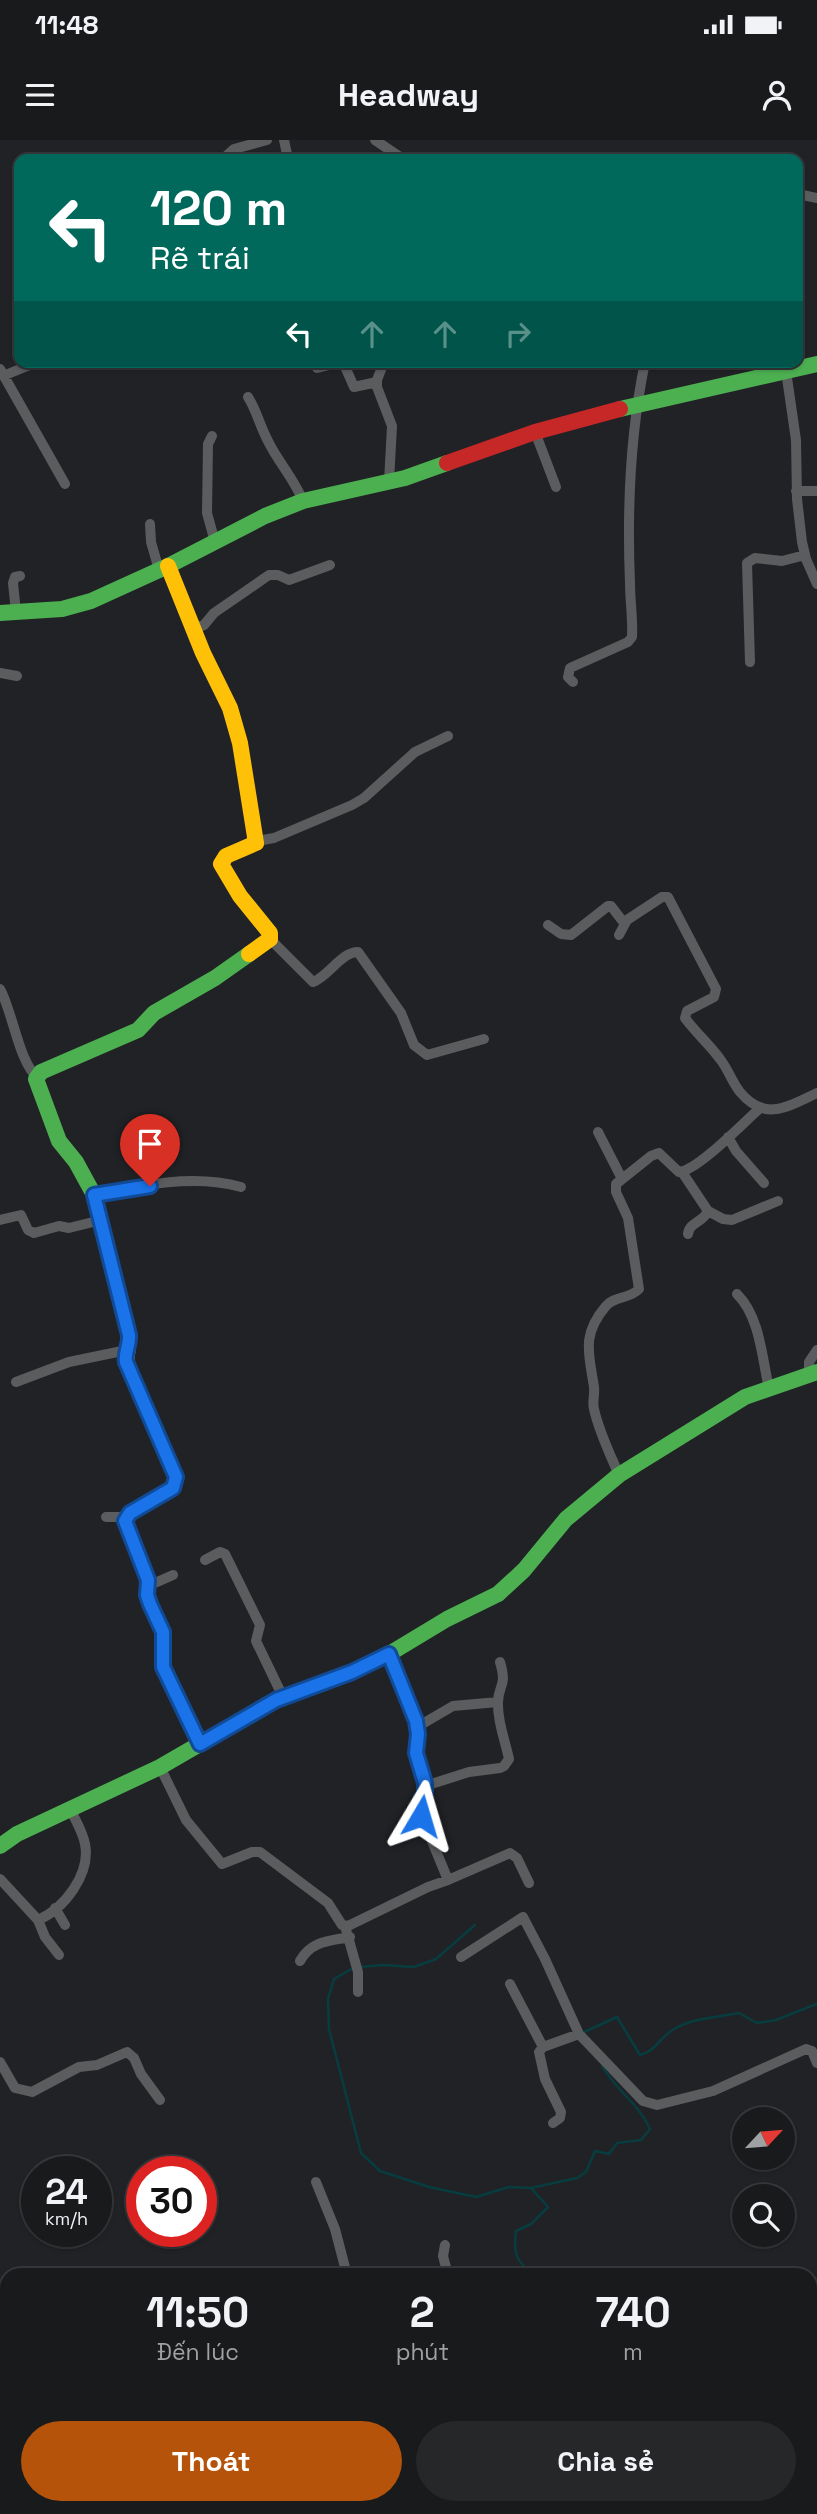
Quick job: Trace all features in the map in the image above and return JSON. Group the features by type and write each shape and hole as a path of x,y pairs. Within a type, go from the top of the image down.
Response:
{"street":[{"path":"228,154 234,149 267,140"},
{"path":"374,140 395,154"},
{"path":"24,368 2,378 65,484"},
{"path":"346,368 354,387 377,382"},
{"path":"382,368 377,382 392,426 389,482"},
{"path":"573,682 567,674 570,668 628,642 632,637 629,581 630,482 636,404 644,368"},
{"path":"20,576 15,578 13,583 8,613 75,606 163,568 265,516 303,501 405,478 535,432 636,404 802,368"},
{"path":"786,371 796,440 796,491 805,555 817,584"},
{"path":"248,397 270,445 296,484 303,501"},
{"path":"535,432 556,488"},
{"path":"212,436 208,444 207,513 215,542"},
{"path":"796,491 817,491"},
{"path":"150,524 151,542 228,704 257,841"},
{"path":"750,662 747,563 755,558 782,561 805,555"},
{"path":"194,629 204,625 214,613 269,575 278,575 289,580 330,565"},
{"path":"0,673 17,676"},
{"path":"448,736 415,752 364,798 352,805 274,838 257,841 226,856 221,864 240,896 270,933 270,939 313,982 322,978 351,952 358,952 401,1013 414,1045 427,1055 484,1039"},
{"path":"619,934 625,923 662,897 670,900 716,989 714,997 687,1011 685,1018 721,1060 739,1091 759,1109 783,1109 817,1093"},
{"path":"548,925 561,934 571,935 608,906 611,906 625,923"},
{"path":"37,1077 41,1072 138,1030 154,1013 215,978 270,939"},
{"path":"0,989 10,1010 29,1069 37,1077 39,1090 59,1141 76,1161 94,1195 129,1335 125,1358 175,1473 173,1488 126,1517 106,1517"},
{"path":"619,1475 593,1407 595,1392 587,1345 590,1331 605,1307 611,1301 634,1294 639,1289 628,1217 615,1188 621,1177 659,1153 678,1172 689,1169 759,1109"},
{"path":"598,1132 621,1177"},
{"path":"729,1137 736,1151 764,1183"},
{"path":"682,1172 708,1211 723,1219 732,1220 778,1201"},
{"path":"94,1195 196,1180 241,1187"},
{"path":"688,1234 690,1226 706,1216 708,1211"},
{"path":"0,1220 21,1214 28,1230 34,1233 59,1226 69,1228 101,1220"},
{"path":"737,1294 749,1307 769,1389"},
{"path":"16,1382 69,1362 127,1350"},
{"path":"0,1846 11,1837 160,1767 283,1697 352,1672 389,1654 447,1619 504,1590 566,1519 619,1475 736,1402 813,1373 809,1362 817,1350"},
{"path":"126,1517 127,1527 146,1574 150,1604 164,1636 163,1667 200,1744"},
{"path":"205,1560 220,1552 225,1554 260,1625 256,1641 283,1697"},
{"path":"148,1586 173,1575"},
{"path":"389,1654 417,1727 416,1753 425,1786 420,1812 448,1880"},
{"path":"425,1786 469,1772 500,1768 507,1763 509,1759 500,1726 498,1702 505,1682 500,1662"},
{"path":"417,1727 453,1706 498,1702"},
{"path":"160,1767 186,1820 222,1864 253,1852 260,1852 328,1903 348,1931 358,1972 358,1992"},
{"path":"38,1920 69,1895 84,1868 85,1843 70,1808"},
{"path":"300,1961 315,1944 348,1931 428,1887 510,1853 517,1858 529,1883"},
{"path":"0,1879 38,1920 45,1937 58,1955"},
{"path":"55,1908 65,1925"},
{"path":"461,1957 523,1917 579,2034 643,2101 653,2105 713,2091 806,2049 812,2051 817,2063"},
{"path":"510,1984 543,2048"},
{"path":"553,2123 560,2118 561,2112 545,2079 539,2052 579,2034"},
{"path":"0,2062 15,2088 32,2092 79,2067 96,2065 127,2052 134,2058 141,2074 160,2100"},
{"path":"316,2182 335,2230 345,2268"},
{"path":"445,2245 443,2256 446,2268"}],"waterway":[{"path":"359,1967 414,1967 436,1959 475,1925"},
{"path":"353,1968 334,1979 328,1999 329,2029 361,2153 380,2171 429,2187 476,2197 509,2187 531,2188 548,2207 531,2224 516,2231 517,2256 526,2268"},
{"path":"584,2032 617,2017 640,2055 650,2050 674,2029 689,2022 739,2013 757,2023 776,2020 817,2004"},
{"path":"531,2188 577,2178 586,2172 595,2151 609,2154 617,2143 641,2140 650,2129 640,2112 602,2066"}],"traffic: fast":[{"path":"803,367 817,364"},
{"path":"620,409 799,368"},
{"path":"0,613 62,609 91,601 168,566 265,516 303,501 405,478 447,463"},
{"path":"128,1330 94,1195 76,1162 59,1141 36,1079 41,1072 138,1030 154,1013 215,978 249,954"},
{"path":"0,1846 17,1834 160,1767 276,1700 352,1672 498,1594 524,1570 566,1519 619,1475 745,1397 817,1372"}],"traffic: slow":[{"path":"168,566 203,653 230,708 240,743 256,843 226,856 221,864 240,896 270,933 270,939 249,954"},
{"path":"128,1330 126,1362 176,1477 173,1488 130,1513 125,1521 148,1580 147,1595 150,1604 163,1632 163,1667 200,1744"}],"traffic: jam":[{"path":"447,463 535,432 620,409"}],"route":[{"path":"150,1186 94,1195 129,1335 126,1362 176,1477 173,1488 130,1513 125,1521 148,1580 147,1595 150,1604 163,1632 163,1667 200,1744 276,1700 352,1672 389,1654 416,1721 416,1753 425,1783 419,1809 421,1816"}]}
